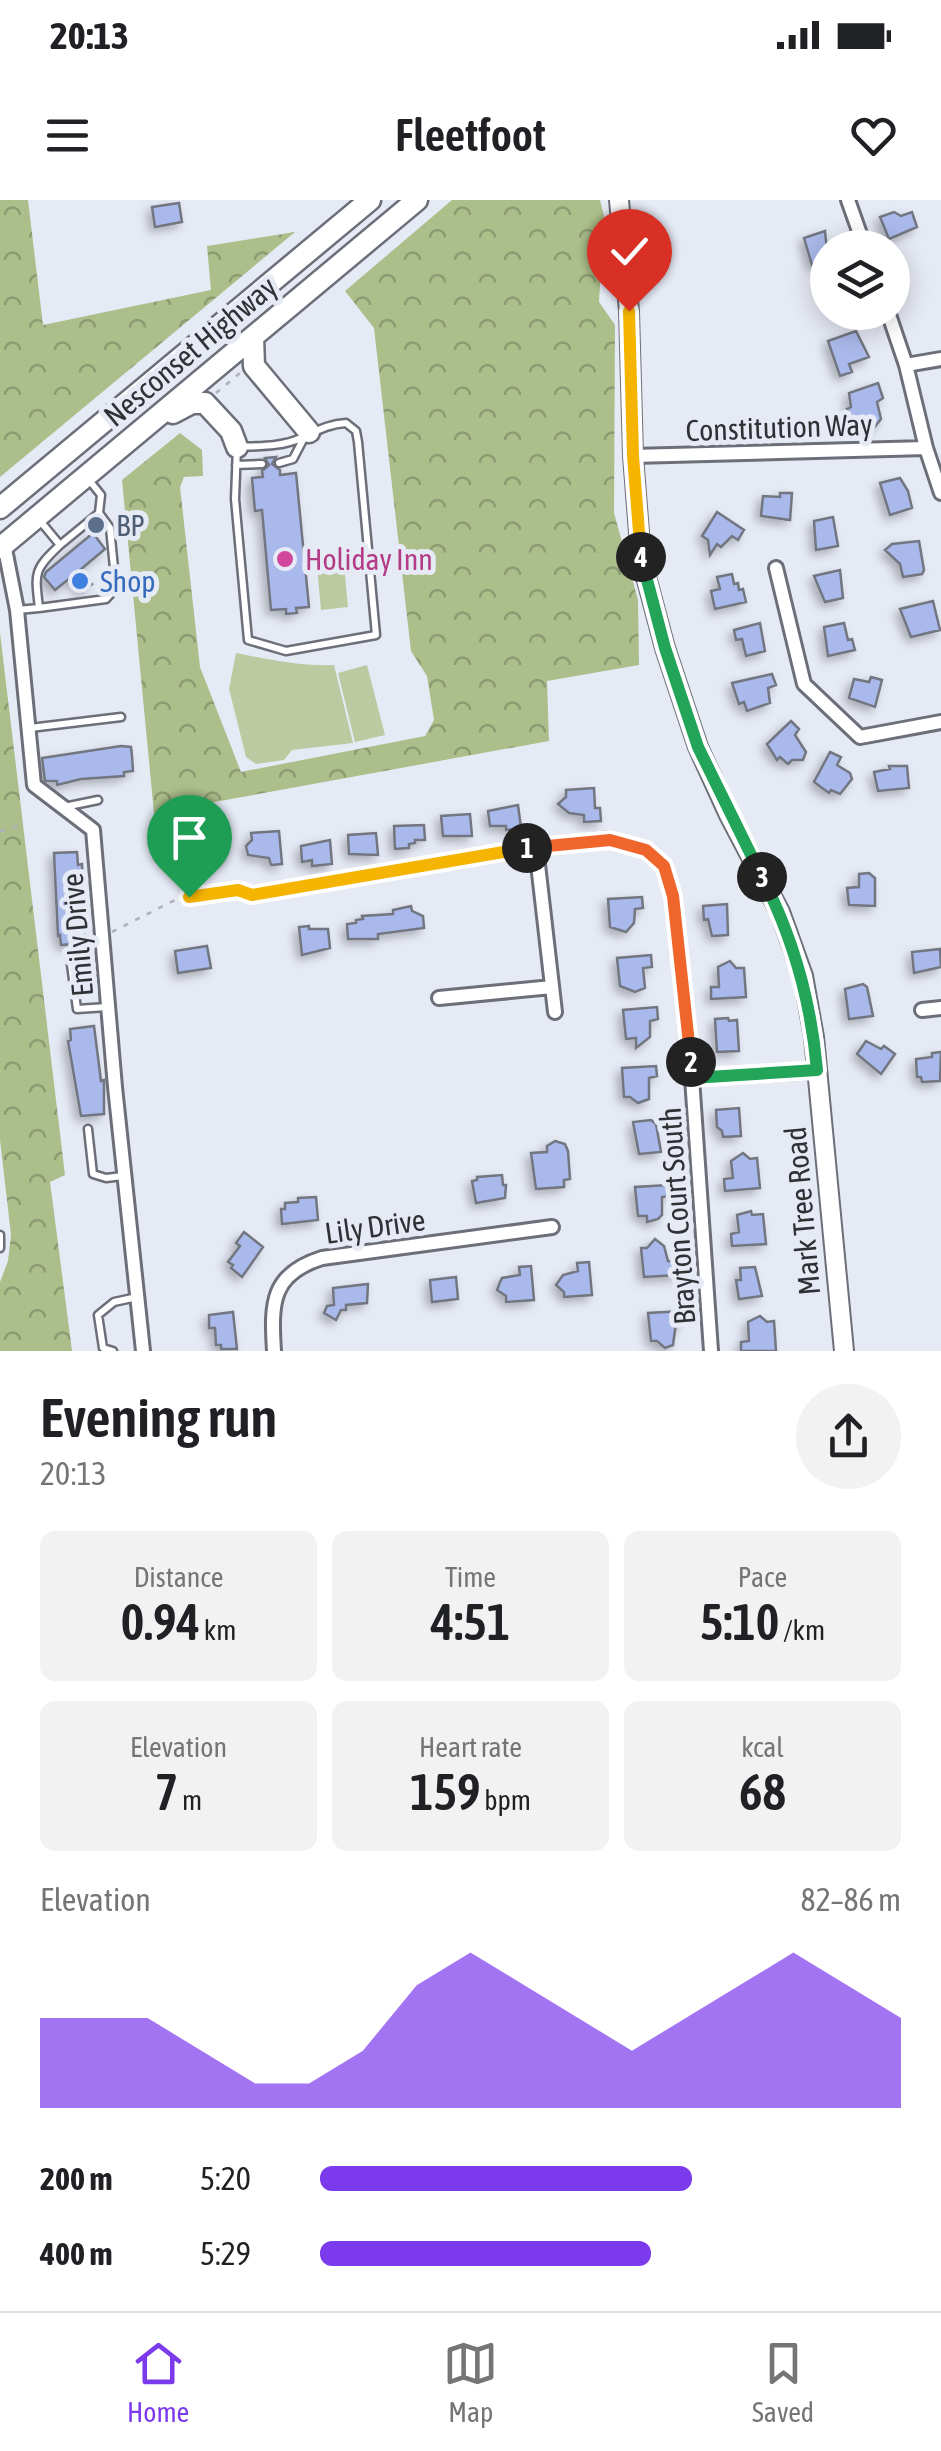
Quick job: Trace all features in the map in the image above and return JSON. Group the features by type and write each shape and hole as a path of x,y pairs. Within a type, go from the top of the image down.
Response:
{"highway":[{"name":"Nesconset Highway","path":"0,508 370,200"},
{"name":"Nesconset Highway","path":"2,546 418,200"},
{"path":"253,337 254,366 306,435"},
{"path":"144,428 192,404 205,402 231,431 237,456"}],"main road":[{"name":"Mark Tree Road","path":"618,200 629,311 633,456 641,558 665,648 698,747 780,912 803,976 817,1070 844,1351"}],"street":[{"path":"848,200 859,230"},
{"path":"894,330 941,493"},
{"path":"906,364 941,359"},
{"name":"Constitution Way","path":"633,456 926,448"},
{"name":"Emily Drive","path":"2,546 16,610 34,786 93,830 143,1351"},
{"path":"776,568 804,684 860,737 941,722"},
{"name":"Brayton Court South","path":"536,847 610,840 646,850 664,866 673,896 692,1078 711,1351"},
{"path":"217,893 238,890 252,895 536,847 556,1012"},
{"path":"439,998 552,987"},
{"path":"922,1010 941,1008"},
{"path":"692,1078 817,1070"},
{"name":"Lily Drive","path":"274,1351 274,1299 289,1274 304,1264 552,1227"}],"lane":[{"path":"336,424 346,424 356,431 376,636 286,650 248,640 235,499 237,456 336,424"},
{"path":"280,463 293,459 306,435"},
{"path":"237,456 262,464"},
{"path":"16,610 106,600 116,588 110,528 99,513 101,495 86,476"},
{"path":"39,608 38,565 99,513"},
{"path":"36,517 60,546"},
{"path":"28,728 121,718"},
{"path":"63,808 98,800"},
{"path":"70,957 77,1009 108,1007"},
{"path":"88,1129 93,1174 106,1178 124,1176"},
{"path":"0,1235 0,1248"},
{"path":"113,1351 103,1348 98,1315 114,1302 137,1297"}],"path":[{"path":"216,393 241,372"},
{"path":"0,832 23,825"},
{"path":"102,934 131,924 172,901 217,893"}],"green space":[{"path":"0,200 28,200 43,325 211,290 207,246 295,232 0,477"},
{"path":"452,200 600,200 604,216 599,302 615,325 614,513 638,600 639,665 547,681 549,741 154,813 122,480 180,433 202,450 203,476 184,477 180,487 200,667 241,772 425,736 434,720 427,676 411,651 374,328 345,291"},
{"path":"344,565 348,607 321,610 317,567"},
{"path":"0,633 65,1175 50,1182 72,1351 0,1351 0,1282 8,1261 11,1235 0,1140"},
{"path":"236,653 298,664 334,665 353,743 292,750 284,760 256,764 246,757 229,689"},
{"path":"367,665 385,735 355,742 338,673"}],"building":[{"path":"179,203 182,222 155,227 152,207"},
{"path":"912,212 917,227 885,230 880,217"},
{"path":"810,236 810,258 804,238"},
{"path":"856,331 869,357 849,364 852,372 840,376 828,341"},
{"path":"878,383 883,398 877,402 881,419 873,429 863,424 857,426 847,409 851,407 849,393"},
{"name":"Holiday Inn","path":"276,457 272,464 280,475 296,473 309,607 296,608 297,613 271,610 262,510 255,511 252,478 263,477 262,471 269,465 265,458"},
{"path":"900,478 912,508 890,515 880,483"},
{"path":"780,493 792,493 790,520 761,516 763,496 780,497"},
{"path":"717,512 744,530 738,540 732,536 721,547 717,544 710,555 708,540 702,536"},
{"path":"833,517 838,546 816,550 814,521"},
{"path":"93,533 105,549 80,570 92,584 82,592 70,578 55,590 44,577 46,572"},
{"path":"919,541 924,570 922,574 903,577 900,564 885,550 892,544"},
{"path":"840,570 843,598 825,602 814,576"},
{"path":"732,574 734,584 743,589 746,602 715,609 711,591 720,589 717,577"},
{"path":"933,601 940,630 911,637 900,609"},
{"path":"760,623 765,651 746,656 742,639 736,640 734,630"},
{"path":"844,623 855,650 828,656 824,627"},
{"path":"772,674 776,685 768,688 770,703 747,711 744,702 739,704 732,683"},
{"path":"871,677 882,680 875,707 849,698 854,679 869,682"},
{"path":"791,721 799,729 795,735 806,752 803,760 788,764 780,757 777,760 767,744"},
{"path":"131,747 132,756 133,771 124,772 124,776 57,785 57,781 45,781 42,758"},
{"path":"830,752 841,757 837,765 850,773 852,779 840,794 831,790 829,793 814,782"},
{"path":"889,766 907,766 909,788 878,791 874,772 890,769"},
{"path":"594,788 595,808 600,808 601,821 584,822 584,815 569,813 558,804 566,797 566,790"},
{"path":"518,805 521,828 490,826 488,811"},
{"path":"470,814 472,836 443,836 441,816"},
{"path":"424,825 425,840 415,840 409,848 395,849 394,826"},
{"path":"279,831 282,864 271,865 269,858 248,855 246,846 252,840 251,833"},
{"path":"376,833 378,855 349,854 348,835"},
{"path":"220,834 229,848 226,856 206,865 206,870 195,871 192,837"},
{"path":"330,840 332,864 312,866 312,860 302,862 301,846"},
{"path":"77,852 78,865 82,864 85,943 61,945 54,853"},
{"path":"869,873 875,878 875,906 849,905 847,888 859,887 859,874"},
{"path":"642,897 643,908 635,909 634,923 626,932 610,927 608,899"},
{"path":"727,904 728,935 712,936 708,919 704,920 703,906"},
{"path":"411,906 412,911 423,916 424,928 378,934 378,939 348,939 347,924 356,923 362,916 393,914 393,910"},
{"path":"299,927 328,929 330,948 302,955"},
{"path":"207,946 211,968 178,973 175,951"},
{"path":"940,949 941,967 914,973 912,952"},
{"path":"651,955 652,967 643,968 645,988 635,992 620,986 617,958"},
{"path":"730,961 736,968 744,968 746,997 711,999 711,987 719,987 718,967"},
{"path":"863,984 873,1016 849,1019 845,989"},
{"path":"657,1007 658,1019 650,1021 650,1037 636,1048 636,1038 626,1039 623,1010"},
{"path":"715,1019 737,1020 739,1051 717,1052"},
{"path":"94,1026 101,1081 104,1080 104,1114 81,1116 68,1041 70,1029"},
{"path":"866,1041 895,1054 881,1074 857,1054"},
{"path":"941,1052 940,1081 922,1082 917,1077 916,1059"},
{"path":"656,1066 657,1076 649,1078 649,1099 638,1103 624,1097 622,1068"},
{"path":"739,1108 741,1136 723,1137 717,1127 716,1110"},
{"path":"651,1120 656,1124 661,1152 639,1154 633,1122"},
{"path":"555,1141 565,1144 568,1151 570,1179 564,1180 564,1187 536,1189 531,1153 547,1152 547,1146"},
{"path":"743,1153 750,1159 757,1158 760,1188 725,1191 724,1179 733,1178 731,1161"},
{"path":"502,1175 505,1198 476,1203 472,1181"},
{"path":"668,1185 669,1196 662,1197 662,1215 647,1222 647,1216 638,1216 635,1187"},
{"path":"316,1197 318,1220 282,1224 281,1209 285,1209 285,1203"},
{"path":"751,1211 752,1215 763,1214 766,1244 732,1246 731,1234 739,1232 737,1215"},
{"path":"244,1232 263,1247 242,1277 228,1262 240,1246 236,1243"},
{"path":"655,1239 664,1246 668,1261 678,1262 678,1275 644,1277 641,1248 647,1248"},
{"path":"589,1262 592,1295 564,1297 556,1285 563,1275 578,1271 577,1263"},
{"path":"531,1266 534,1300 506,1302 506,1296 497,1290 502,1278 520,1275 519,1267"},
{"path":"755,1267 762,1296 739,1299 736,1280 741,1280 740,1268"},
{"path":"456,1277 458,1299 432,1302 430,1280"},
{"path":"368,1284 367,1303 346,1305 336,1320 324,1313 327,1306 334,1305 333,1288"},
{"path":"682,1311 683,1323 676,1323 673,1345 665,1348 651,1341 648,1313"},
{"path":"233,1312 237,1349 221,1349 221,1345 216,1345 215,1328 209,1328 209,1315"},
{"path":"760,1316 767,1322 774,1321 776,1351 741,1351 741,1342 749,1341 748,1322"}],"place":[{"name":"BP","path":"96,525"},
{"name":"Holiday Inn","path":"285,559"},
{"name":"Shop","path":"80,581"}],"route":[{"path":"189,897 238,890 252,895 530,848 610,840 646,850 664,866 673,896 692,1078 817,1070 803,976 780,912 698,747 665,648 641,558 633,456 629,311"}]}
